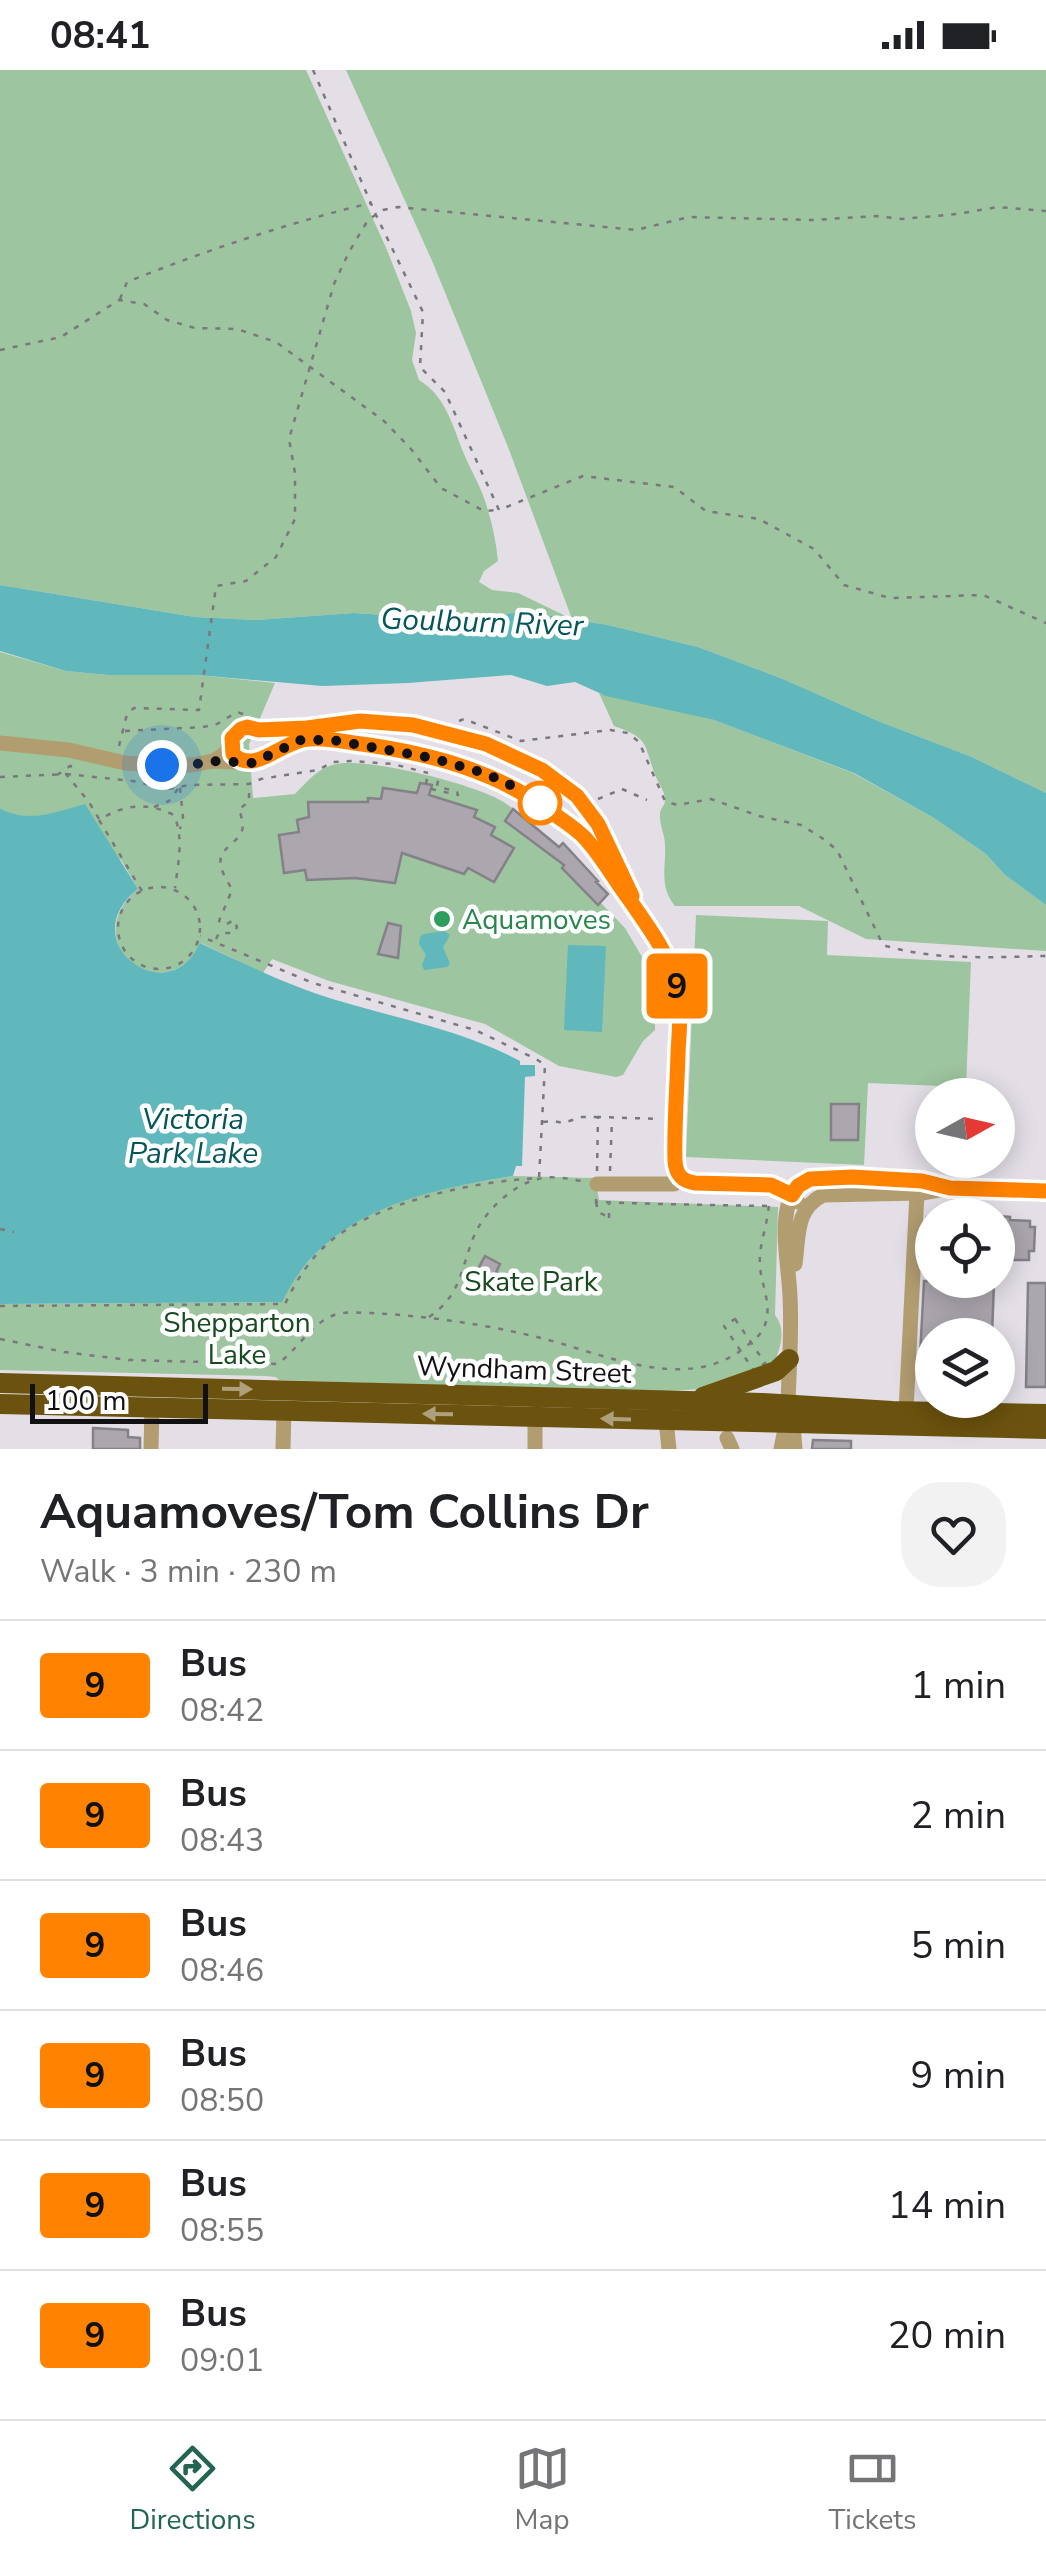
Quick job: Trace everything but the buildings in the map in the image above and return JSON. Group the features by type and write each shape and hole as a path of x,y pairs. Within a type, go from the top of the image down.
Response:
{"highway":[{"path":"692,1401 776,1371 789,1359"},
{"name":"Wyndham Street","path":"0,1383 285,1400 536,1407 692,1401 789,1417 1046,1430"},
{"name":"Wyndham Street","path":"0,1404 152,1407 285,1400"},
{"name":"Wyndham Street","path":"536,1407 666,1420 906,1411 1046,1414"}],"street":[{"path":"255,723 307,728 360,721 413,725 486,744 560,782 592,814 668,961 680,1000 675,1155 680,1177 695,1183 769,1185 792,1195 804,1209"},
{"path":"212,761 225,753 236,732 255,723"},
{"path":"255,723 266,739 263,757"},
{"path":"0,742 162,765 253,763 301,740 332,740 432,758 507,783 582,835 646,923"},
{"path":"231,743 233,754 242,762"},
{"path":"604,1184 674,1184 680,1177"},
{"path":"795,1449 789,1417 786,1225 792,1195 810,1179 826,1178 922,1181 950,1188"},
{"path":"790,1297 804,1209 823,1195 950,1188 1046,1191"},
{"path":"906,1411 917,1192"},
{"path":"284,1449 285,1400"},
{"path":"151,1449 152,1407"},
{"path":"534,1449 536,1407"},
{"path":"781,1449 789,1417"},
{"path":"666,1420 668,1449"}],"path":[{"path":"313,70 423,312 420,367 445,392 500,510"},
{"path":"0,350 61,337 119,300 126,282 203,252 372,203"},
{"path":"114,761 128,714 134,708 200,710 216,586 246,581 276,557 295,519 295,473 289,438 334,284 348,252 376,214 398,207 636,230 690,217 902,219 998,207 1046,211"},
{"path":"119,300 144,304 166,320 195,328 236,329 276,342 384,420 441,488 484,511 500,510 582,476 674,488 706,511 759,519 814,550 844,584 890,598 983,595 1046,622"},
{"path":"123,731 203,727 237,712 255,723"},
{"path":"447,725 464,719 521,741 610,730 636,737 665,801 678,805 712,799 759,816 801,825 837,850 883,944 910,953 1046,956"},
{"path":"57,775 70,766 89,768"},
{"path":"426,784 428,773"},
{"path":"0,778 66,774 90,802 142,891"},
{"path":"431,788 458,794 437,786 439,776"},
{"path":"216,941 219,933 234,933 238,927 234,920 225,926 219,921 232,890 221,860 225,848 241,833 239,809 248,802 248,784"},
{"path":"152,807 169,801 180,786 183,816 175,890"},
{"path":"99,820 123,808 152,807 174,815 180,832"},
{"path":"157,887 175,890 198,914 200,936 196,947 180,964 157,970 135,962 121,942 119,919 130,899 142,891 157,887"},
{"path":"200,936 313,983 475,1030 536,1059 545,1066 540,1178"},
{"path":"543,1122 563,1124 582,1117 661,1119"},
{"path":"598,1118 604,1184"},
{"path":"610,1202 609,1218 598,1212 596,1202 604,1184 612,1118"},
{"path":"428,1317 457,1286 472,1241 488,1212 519,1188 540,1178"},
{"path":"0,1306 284,1304 297,1278 326,1245 397,1206 512,1179 604,1184"},
{"path":"657,1204 658,1184"},
{"path":"0,1339 129,1360 276,1364 290,1356 318,1324 336,1314 428,1317 540,1337 619,1361 656,1367 696,1366 725,1360 740,1351 759,1336 766,1323 768,1307 760,1262 770,1206 769,1185"},
{"path":"596,1202 770,1206"},
{"path":"0,1229 14,1232"},
{"path":"734,1319 765,1363 754,1370 740,1351 724,1326 734,1319"}],"green space":[{"path":"0,70 306,70 411,311 416,333 412,360 419,380 448,413 484,498 498,561 484,571 479,582 492,590 518,593 572,619 433,263 346,70 1046,70 1046,793 972,757 783,679 698,647 608,625 527,612 442,619 354,613 256,620 195,617 0,585"},
{"path":"0,652 66,671 197,675 275,683 249,744 253,798 295,794 321,770 346,763 417,773 500,800 539,829 556,850 563,843 608,894 601,903 625,928 655,979 655,1030 643,1041 623,1075 616,1077 559,1066 485,1024 329,981 272,959 263,973 201,943 186,963 167,972 149,971 132,962 120,948 116,930 121,910 138,889 121,860 50,814 24,816 0,808"},
{"path":"599,693 714,720 853,773 934,818 986,854 1005,875 1046,905 1046,951 866,939 799,906 675,906 665,884 665,841 660,818 664,794 644,744 614,726"},
{"path":"696,915 828,921 827,955 971,962 966,1078 915,1078 915,1085 868,1083 864,1165 686,1157"},
{"name":"Skate Park","path":"513,1176 595,1178 599,1200 778,1207 775,1315 781,1338 775,1361 701,1389 649,1392 0,1370 0,1304 281,1302 301,1271 351,1225 411,1198"}],"water":[{"name":"Goulburn River","path":"0,585 195,617 256,620 354,613 442,619 527,612 608,625 698,647 972,757 1046,793 1046,905 1005,875 986,854 934,818 854,773 714,720 606,696 575,682 547,686 511,675 322,686 197,675 66,671 0,651"},
{"name":"Victoria Park Lake","path":"85,804 138,889 120,909 115,929 120,948 132,962 149,971 167,972 185,963 200,943 301,988 476,1041 520,1061 520,1065 535,1065 535,1076 525,1077 522,1166 516,1166 513,1176 412,1198 350,1226 301,1271 282,1302 0,1304 0,808 32,816"},
{"path":"444,931 450,935 443,947 450,964 424,970 426,955 419,944 420,937"},
{"path":"568,945 606,946 602,1032 564,1030"}],"bus line":[{"name":"9","path":"632,896 598,824 577,796 542,770 486,744 413,725 360,721 307,728 247,727 232,738 233,754 248,763 309,738 432,758 507,783 582,835 646,923 676,980 680,1028 675,1161 682,1179 695,1183 771,1185 792,1195 810,1179 852,1177 922,1181 950,1188 1046,1191"}],"place":[{"name":"Aquamoves","path":"442,919"}],"route":[{"path":"162,765 253,763 301,740 332,740 383,747 484,773 540,803"}],"park label":[{"name":"Shepparton Lake","path":"237,1338"}]}
